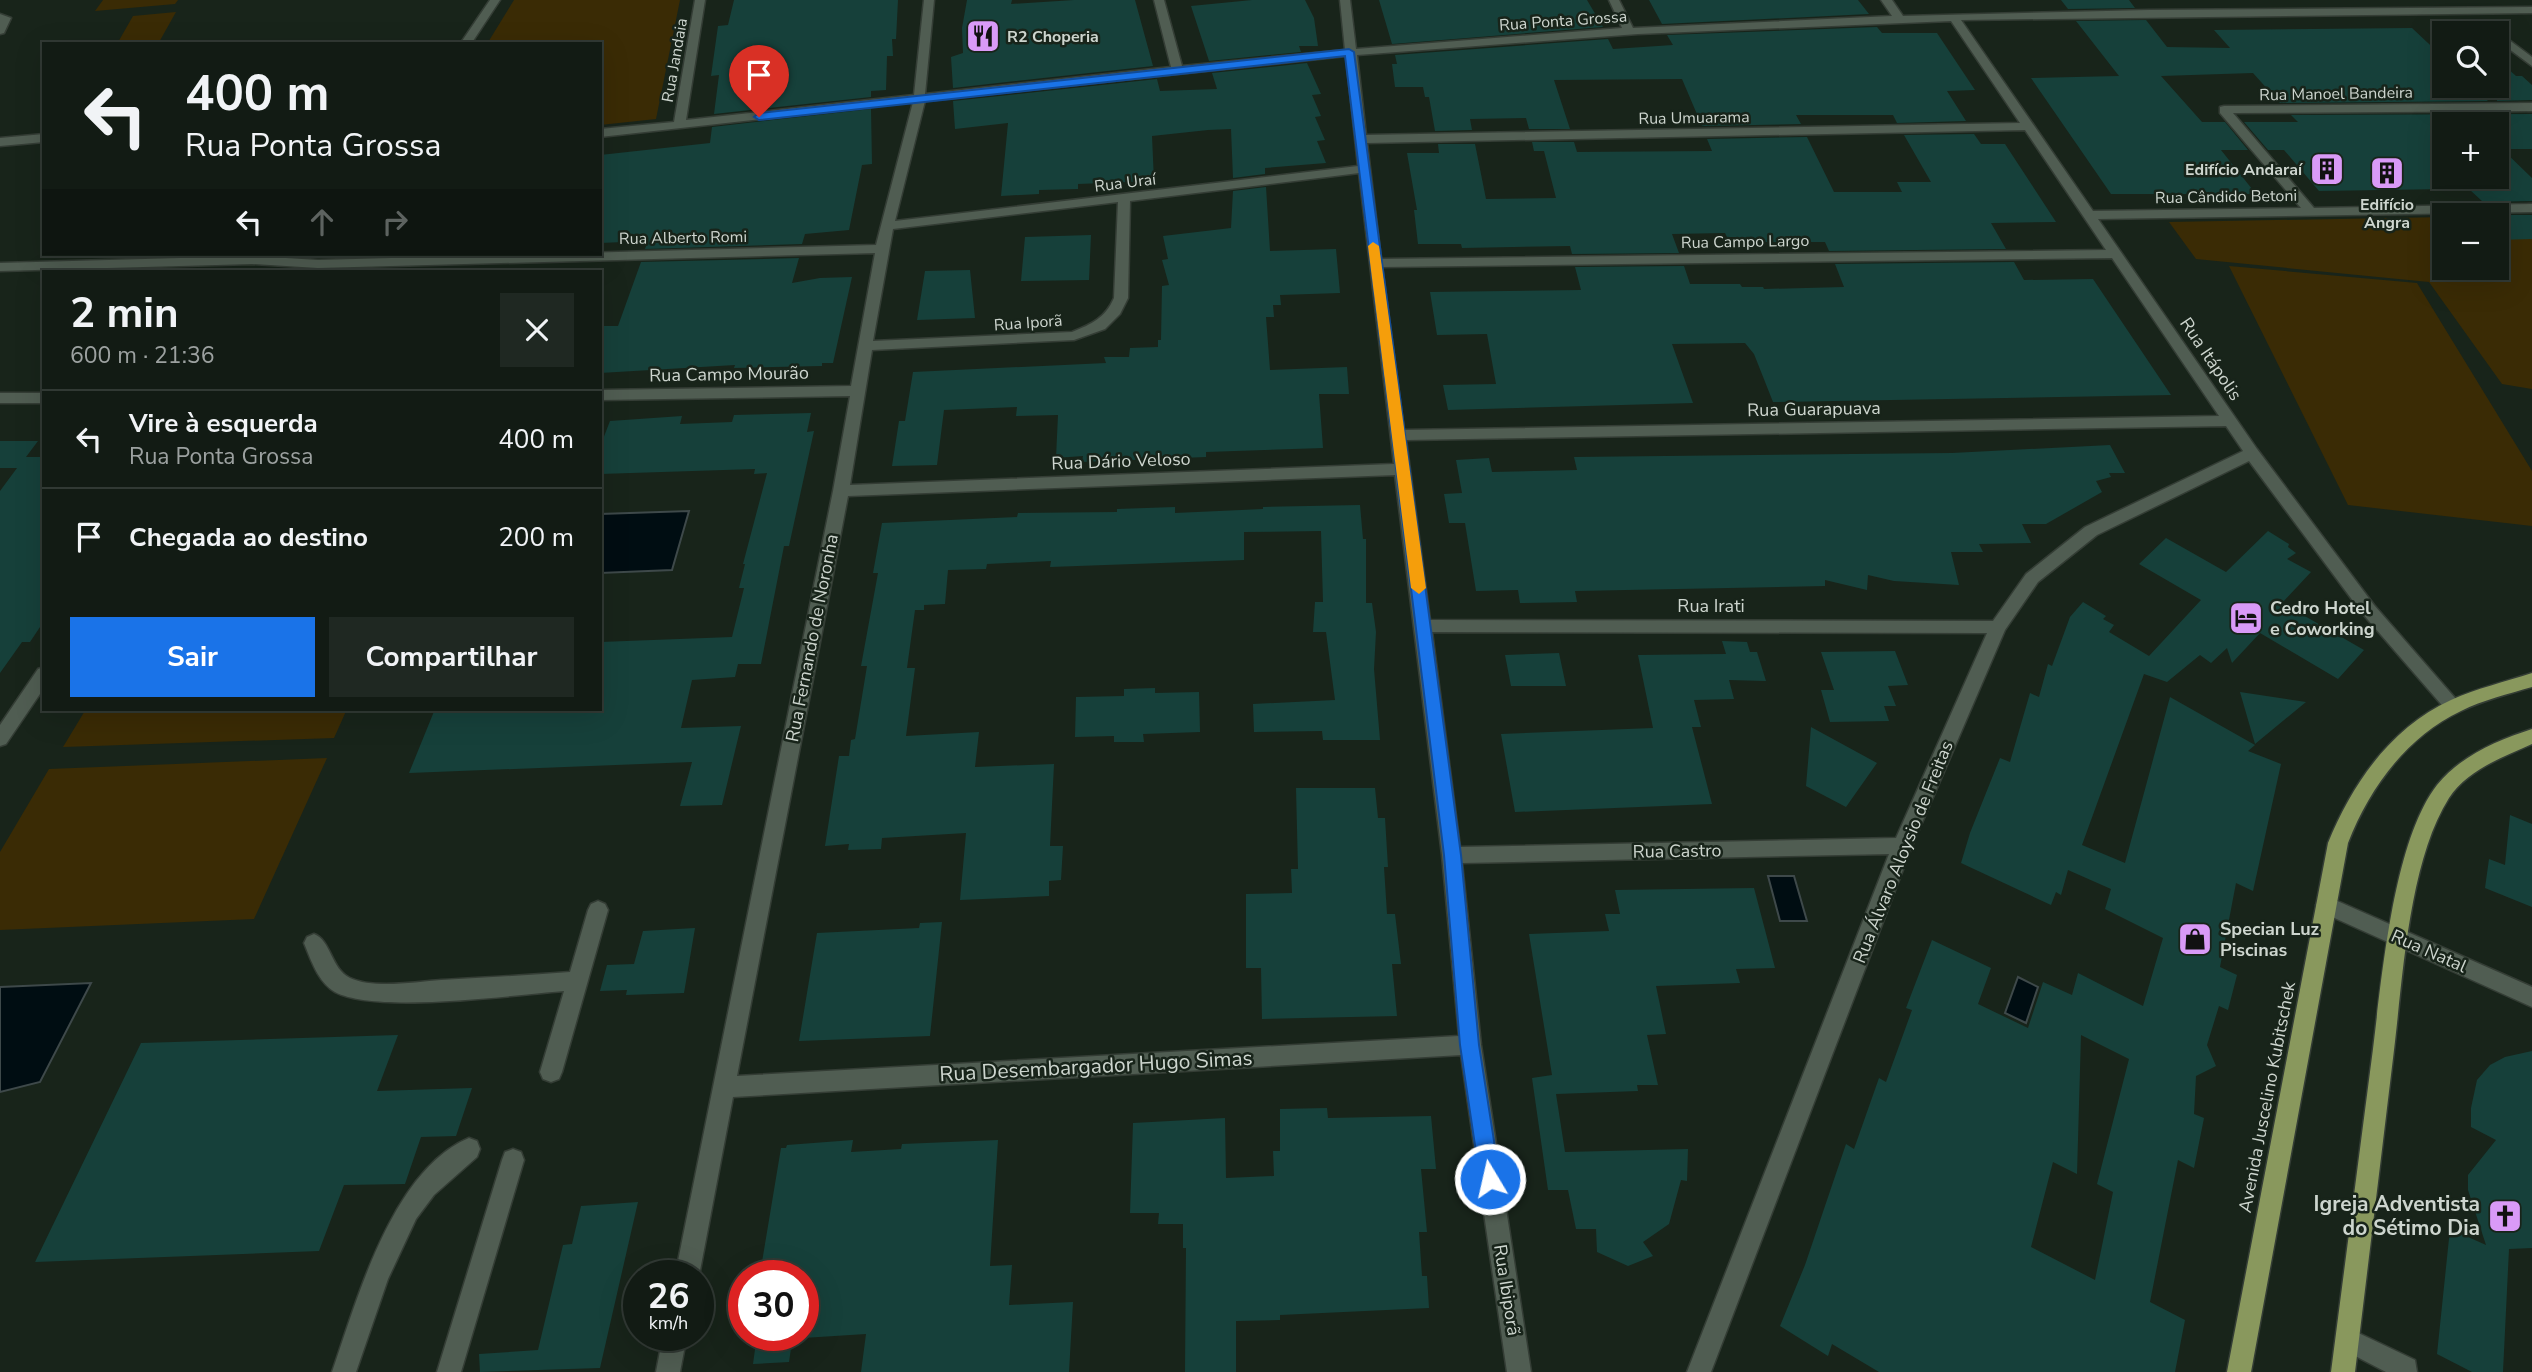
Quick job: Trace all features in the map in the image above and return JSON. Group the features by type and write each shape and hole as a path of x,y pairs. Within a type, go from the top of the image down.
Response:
{"main road":[{"name":"Avenida Juscelino Kubitschek","path":"2239,1372 2338,843 2352,809 2367,783 2417,733 2453,706 2532,680"},
{"path":"2343,1372 2398,938 2417,842 2443,790 2462,772 2484,757 2532,736"}],"street":[{"path":"467,42 495,0"},
{"name":"Rua Jandaia","path":"679,125 700,0"},
{"name":"Rua Fernando de Noronha","path":"690,1260 841,491 882,249 919,100 929,0"},
{"path":"1159,0 1177,69"},
{"name":"Rua Ibiporã","path":"1345,0 1349,52 1452,855 1470,1045 1519,1372"},
{"path":"1614,0 1629,32"},
{"path":"1886,0 1901,20"},
{"path":"2185,0 2198,13"},
{"path":"2380,0 2392,10"},
{"path":"2469,10 2482,21"},
{"name":"Rua Ponta Grossa","path":"602,133 1349,52 1629,32 1901,20 2198,13 2532,10"},
{"path":"0,17 6,18 6,21 0,31"},
{"name":"Rua Itápolis","path":"1955,19 2252,453 2368,608 2453,706"},
{"path":"2509,44 2532,63"},
{"name":"Rua Manoel Bandeira","path":"2312,213 2224,110 2532,107"},
{"name":"Rua Umuarama","path":"1362,139 2027,126"},
{"path":"0,142 42,138"},
{"name":"Rua Uraí","path":"888,226 1124,200 1365,169"},
{"name":"Rua Iporã","path":"865,346 1074,336 1100,326 1115,310 1121,298 1124,200"},
{"name":"Rua Cândido Betoni","path":"2088,215 2532,208"},
{"name":"Rua Alberto Romi","path":"602,256 882,249"},
{"name":"Rua Campo Largo","path":"1376,264 2116,254"},
{"name":"Rua Alberto Romi","path":"0,267 244,260 319,263 600,256"},
{"name":"Rua Campo Mourão","path":"602,395 858,391"},
{"path":"0,398 42,398"},
{"name":"Rua Guarapuava","path":"1398,435 2230,421"},
{"name":"Rua Álvaro Aloysio de Freitas","path":"1699,1372 1902,846 1998,627 2032,578 2091,531 2252,453"},
{"name":"Rua Dário Veloso","path":"841,491 1403,469"},
{"name":"Rua Irati","path":"1424,626 1998,627"},
{"path":"0,739 42,677"},
{"name":"Rua Castro","path":"1452,855 1902,846"},
{"name":"Rua Natal","path":"2326,905 2532,997"},
{"path":"551,1072 598,910"},
{"path":"314,943 324,970 336,983 365,991 394,993 578,982"},
{"name":"Rua Desembargador Hugo Simas","path":"723,1087 1470,1045"},
{"path":"344,1372 399,1227 420,1195 469,1149"},
{"path":"449,1372 513,1160"},
{"path":"2348,1340 2406,1369"},
{"path":"668,1372 672,1351"}],"shaded area":[{"path":"103,0 178,0 175,4 95,11"},
{"path":"514,0 680,0 656,119 602,125 602,42 488,42"},
{"path":"176,12 159,42 118,42 133,16"},
{"path":"2532,215 2532,389 2502,384 2429,282 2196,259 2169,222 2432,217 2432,280 2509,280 2509,216"},
{"path":"2229,266 2417,283 2532,471 2532,526 2348,505"},
{"path":"689,511 672,570 602,573 602,514"},
{"path":"85,711 346,711 334,738 63,747"},
{"path":"327,758 254,919 0,930 0,852 49,769"},
{"path":"1768,876 1794,876 1807,921 1780,921"},
{"path":"2018,977 2038,987 2026,1023 2005,1013"},
{"path":"91,983 40,1082 0,1092 0,987"}],"building":[{"path":"734,0 898,0 896,39 892,39 893,56 887,56 886,90 871,91 871,97 714,114 719,75 711,76 718,26 728,25"},
{"path":"967,0 1012,0 1011,4 1135,0 1153,66 953,88 951,57 963,53 962,28"},
{"path":"1252,0 1305,0 1314,18 1318,46 1299,46 1301,52 1209,61 1191,6"},
{"path":"1379,0 1587,0 1603,27 1392,44"},
{"path":"1649,0 1858,0 1869,14 1662,24"},
{"path":"2061,0 2129,0 2135,8 2068,9"},
{"path":"2146,20 2167,47 2230,48 2214,30 2412,28 2432,47 2432,98 2485,98 2488,101 2280,103 2253,73 2161,76 2202,122 2225,122 2248,150 2221,150 2256,194 2111,194 2031,78 2119,76 2076,21"},
{"path":"1877,27 1882,33 1937,33 1975,90 1947,91 1966,121 1897,123 1893,115 1796,115 1801,124 1702,126 1682,79 1554,80 1570,129 1529,129 1526,118 1470,119 1472,130 1435,131 1429,97 1425,97 1423,87 1395,87 1392,64 1397,64 1395,55 1608,39 1613,49 1673,45 1667,35"},
{"path":"1307,63 1321,94 1312,95 1321,116 1315,117 1325,140 1317,141 1326,163 1265,168 1265,174 1233,178 1231,129 1208,130 1152,136 1154,181 1078,184 1078,189 1039,190 1039,194 1001,196 1008,123 955,129 953,101 1157,79 1160,91 1217,89 1212,73"},
{"path":"2509,70 2532,85 2532,100 2497,101 2497,98 2509,98"},
{"path":"871,109 872,164 862,165 849,230 805,234 802,244 645,249 648,241 602,243 602,155 710,143 712,127"},
{"path":"2432,114 2432,189 2445,189 2319,191 2284,150 2268,150 2244,122 2298,122 2291,115"},
{"path":"2509,114 2532,114 2532,149 2509,149"},
{"path":"1974,134 1981,144 2005,144 2056,222 1991,223 2006,249 1829,251 1825,242 1737,242 1735,237 1727,237 1725,233 1672,234 1679,253 1572,254 1570,246 1462,248 1461,244 1418,244 1414,210 1417,210 1407,153 1439,153 1438,144 1475,144 1486,199 1556,198 1544,151 1534,151 1532,142 1574,142 1577,152 1712,151 1707,139 1807,137 1834,192 1902,192 1897,182 1931,182 1904,135"},
{"path":"2509,156 2532,178 2532,201 2483,202 2469,189 2509,189"},
{"path":"1266,187 1270,251 1336,249 1340,293 1280,295 1281,305 1273,305 1274,317 1266,317 1270,370 1347,367 1349,394 1319,394 1323,448 1206,452 1206,457 1082,462 1083,456 1056,458 1058,415 1016,416 1017,407 944,410 937,465 892,466 899,421 905,421 913,372 1106,363 1104,357 1129,357 1130,348 1158,347 1158,340 1161,340 1162,286 1169,285 1162,260 1168,259 1163,236 1231,228 1233,191"},
{"path":"2509,215 2532,215 2532,239 2509,240"},
{"path":"1091,235 1089,280 1021,281 1025,237"},
{"path":"799,258 792,283 820,278 852,277 833,363 822,363 822,366 734,368 735,365 602,373 602,326 618,326 641,262"},
{"path":"2014,262 2024,280 2093,279 2171,395 1773,402 1754,354 1745,343 1672,344 1693,403 1448,410 1443,385 1496,384 1487,334 1437,335 1430,292 1581,290 1575,267 1684,266 1690,284 1740,284 1742,287 1764,289 1844,287 1835,264"},
{"path":"970,270 975,318 917,320 925,271"},
{"path":"811,413 807,432 814,431 789,546 784,546 761,664 738,664 735,677 692,680 681,728 741,726 722,805 680,806 692,762 409,773 434,711 602,711 602,642 732,637 744,588 739,588 743,564 767,473 754,474 755,469 602,474 602,442 610,421 682,416 680,424 732,422 734,415"},
{"path":"0,441 38,441 26,457 42,457 42,624 30,642 22,642 0,673 0,491 17,468 0,468"},
{"path":"2110,445 2125,473 2109,473 2111,477 2096,481 2102,492 2046,524 2022,524 2031,543 1979,544 1983,552 1951,552 1959,585 1894,581 1868,575 1867,590 1825,580 1825,586 1575,591 1577,602 1520,603 1518,590 1476,591 1465,523 1449,523 1444,494 1462,493 1456,460 1489,458 1492,472 1577,470 1574,457 1952,453"},
{"path":"1360,505 1363,539 1366,539 1366,603 1372,603 1376,632 1374,669 1380,740 1323,740 1322,731 1254,732 1253,704 1335,700 1326,632 1313,632 1315,602 1323,602 1321,531 1244,532 1244,560 1050,567 1051,561 987,564 986,569 948,570 945,604 924,605 924,610 915,610 907,668 915,668 906,736 979,732 975,767 1054,764 1050,846 1063,846 1061,880 1049,881 1049,896 960,900 966,833 882,838 881,849 848,850 849,844 825,846 839,756 849,756 851,740 855,739 867,666 861,666 878,573 873,573 882,523 1017,517 1018,513 1117,512 1117,509 1175,507 1175,513 1263,507"},
{"path":"2268,531 2289,544 2288,547 2296,553 2287,559 2311,572 2282,603 2364,650 2338,679 2260,633 2232,663 2227,648 2211,663 2200,655 2167,682 2144,674 2082,845 2125,863 2170,697 2255,745 2248,751 2281,764 2253,891 2236,883 2220,967 2237,975 2228,1010 2219,1006 2207,1045 2216,1066 2196,1076 2194,1114 2204,1118 2194,1168 2178,1160 2150,1302 2185,1320 2175,1372 1879,1372 1832,1344 1828,1356 1780,1326 1805,1265 1846,1144 1854,1149 1879,1078 1886,1082 1912,1010 1906,1008 1932,940 1991,968 1978,1004 2028,1028 2043,982 2072,995 2078,973 2143,1006 2163,938 2105,909 2111,889 2068,870 2061,895 2056,892 2051,905 1961,863 2000,758 2010,762 2030,693 2039,697 2048,664 2052,666 2070,617 2083,602 2106,616 2103,619 2114,625 2109,632 2149,656 2201,600 2139,564 2166,538 2226,572","holes":["2081,1035 2129,1059 2097,1184 2113,1192 2095,1280 2031,1247 2053,1162 2077,1174"]},
{"path":"1722,641 1747,642 1750,652 1757,652 1766,681 1729,680 1734,699 1694,700 1701,727 1692,727 1712,804 1515,812 1501,734 1653,728 1638,655 1726,654"},
{"path":"1895,651 1908,685 1888,686 1896,706 1884,706 1889,721 1830,722 1821,690 1834,690 1821,652"},
{"path":"1559,653 1566,686 1511,686 1505,655"},
{"path":"1155,688 1155,693 1199,692 1200,732 1143,734 1144,742 1114,742 1114,736 1075,737 1076,697 1124,696 1124,689"},
{"path":"2240,692 2306,702 2255,744"},
{"path":"1811,727 1877,763 1846,807 1806,786"},
{"path":"1296,788 1375,788 1378,818 1385,818 1387,914 1395,914 1401,964 1392,964 1397,1016 1262,1019 1261,968 1246,968 1246,894 1292,893 1291,869 1298,869"},
{"path":"2510,815 2532,824 2532,907 2485,888 2489,859 2505,865"},
{"path":"1754,888 1775,968 1736,969 1740,983 1656,986 1666,1034 1647,1035 1658,1085 1637,1085 1638,1091 1556,1094 1565,1152 1688,1149 1687,1181 1681,1180 1669,1224 1643,1242 1653,1256 1628,1266 1597,1252 1596,1229 1576,1229 1568,1190 1548,1190 1532,1078 1552,1075 1529,934 1609,931 1605,914 1620,914 1615,890"},
{"path":"942,922 930,1036 799,1041 817,933 919,928 920,923"},
{"path":"695,928 684,993 626,995 627,990 600,991 607,965 634,964 643,931"},
{"path":"398,1035 377,1091 472,1088 456,1136 421,1137 405,1184 344,1185 319,1251 35,1262 141,1043"},
{"name":"Igreja Adventista do Sétimo Dia","path":"2532,1051 2532,1248 2509,1249 2503,1372 2472,1372 2437,1354 2450,1229 2486,1245 2468,1190 2468,1175 2496,1140 2471,1127 2471,1108 2477,1080 2490,1065 2505,1057"},
{"path":"1327,1108 1328,1118 1431,1116 1436,1169 1421,1169 1427,1232 1419,1232 1422,1276 1427,1276 1429,1308 1280,1315 1280,1320 1236,1321 1236,1372 1185,1372 1186,1248 1183,1248 1183,1224 1158,1224 1159,1213 1130,1213 1133,1123 1225,1118 1226,1178 1274,1176 1273,1151 1280,1151 1280,1109"},
{"path":"853,1140 851,1152 901,1149 902,1144 998,1140 990,1266 1012,1265 1009,1305 1073,1302 1069,1372 861,1372 866,1334 819,1337 819,1260 762,1260 781,1148 786,1148 787,1145"},
{"path":"638,1202 600,1368 480,1372 479,1354 538,1350 563,1245 572,1244 581,1206"},
{"path":"755,1351 791,1351 789,1362 753,1364"}],"slow traffic":[{"path":"1373,246 1419,588"}],"place":[{"name":"R2 Choperia","path":"983,36"},
{"name":"Edifício Andaraí","path":"2327,169"},
{"name":"Edifício Angra","path":"2387,173"},
{"name":"Cedro Hotel e Coworking","path":"2246,618"},
{"name":"Specian Luz Piscinas","path":"2195,939"},
{"name":"Igreja Adventista do Sétimo Dia","path":"2505,1216"}],"route":[{"path":"759,117 1349,52 1452,855 1470,1045 1490,1179"}]}
